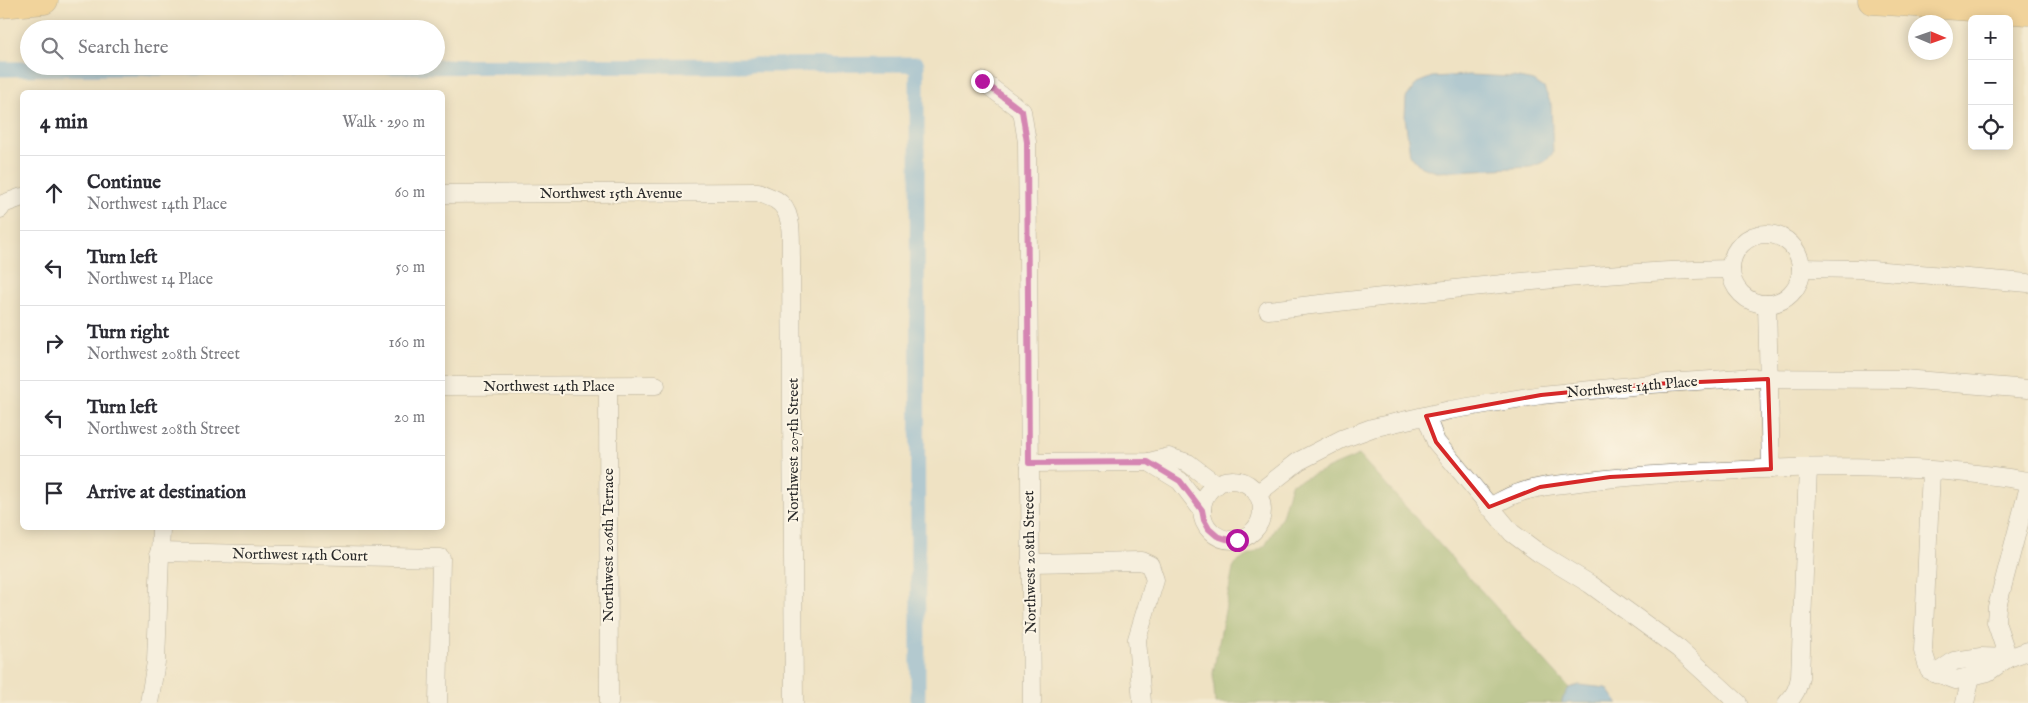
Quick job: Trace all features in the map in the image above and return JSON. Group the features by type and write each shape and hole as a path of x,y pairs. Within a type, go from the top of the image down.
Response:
{"highway":[{"path":"0,4 44,0"},
{"path":"1872,0 2028,11"}],"street":[{"name":"Northwest 208th Street","path":"982,81 1022,111 1027,142 1032,703"},
{"name":"Northwest 15th Avenue","path":"445,194 758,192 778,201"},
{"path":"2,207 20,198"},
{"name":"Northwest 207th Street","path":"778,201 789,218 791,260 794,703"},
{"path":"1766,234 1778,236 1789,242 1796,252 1801,268 1797,286 1789,295 1779,302 1767,304 1753,302 1743,296 1735,286 1731,268 1736,251 1744,242 1754,236 1766,234"},
{"path":"1268,310 1585,276 1731,268"},
{"path":"1801,268 1860,269 2028,283"},
{"path":"1767,304 1771,469"},
{"name":"Northwest 14th Place","path":"1257,494 1299,461 1342,439 1372,428 1450,410 1541,395 1652,384 1768,378 1904,379 2028,389"},
{"name":"Northwest 14th Place","path":"445,386 656,385"},
{"name":"Northwest 206th Terrace","path":"608,386 609,703"},
{"path":"1426,416 1436,442 1512,533 1539,553 1590,584 1672,644 1711,676 1738,703"},
{"path":"1029,463 1148,462 1169,457 1188,462 1216,484"},
{"path":"1148,462 1180,481 1202,510"},
{"path":"1787,703 1794,697 1800,677 1808,468"},
{"path":"1489,507 1515,494 1540,487 1610,478 1771,469 1931,471 1996,476 2028,482"},
{"path":"1931,471 1923,652 1928,670 1956,680 1988,672 2008,658"},
{"path":"1234,480 1243,482 1257,494 1261,502 1262,512 1260,522 1250,533 1237,540 1226,539 1217,536 1209,529 1204,520 1202,510 1204,500 1216,484 1234,480"},
{"path":"2008,658 1996,622 1997,607 2028,490"},
{"path":"149,703 156,662 160,530"},
{"name":"Northwest 14th Court","path":"159,552 441,558 438,703"},
{"path":"1030,563 1141,561 1150,565 1154,580 1137,639 1142,703"},
{"path":"1935,674 1954,661 1981,657 2008,658 2027,653"},
{"path":"1965,703 1971,676"}],"highlighted area":[{"path":"1768,379 1771,469 1610,477 1540,487 1489,507 1436,442 1426,416 1541,395 1652,384"}],"green space":[{"path":"1359,455 1569,688 1562,703 1215,703 1213,673 1234,564 1265,546 1282,516 1291,484"}],"water":[{"path":"1469,75 1513,77 1534,81 1544,88 1551,104 1553,153 1546,161 1531,167 1437,172 1421,167 1410,155 1405,117 1406,98 1417,83 1432,77"},
{"path":"1579,685 1607,688 1618,703 1562,703 1569,688"}],"waterway":[{"path":"445,67 917,64 918,703"},
{"path":"0,69 20,69"}],"route":[{"path":"982,81 1022,111 1027,142 1029,463 1148,462 1180,481 1202,510 1204,520 1209,529 1217,536 1237,540"}]}
